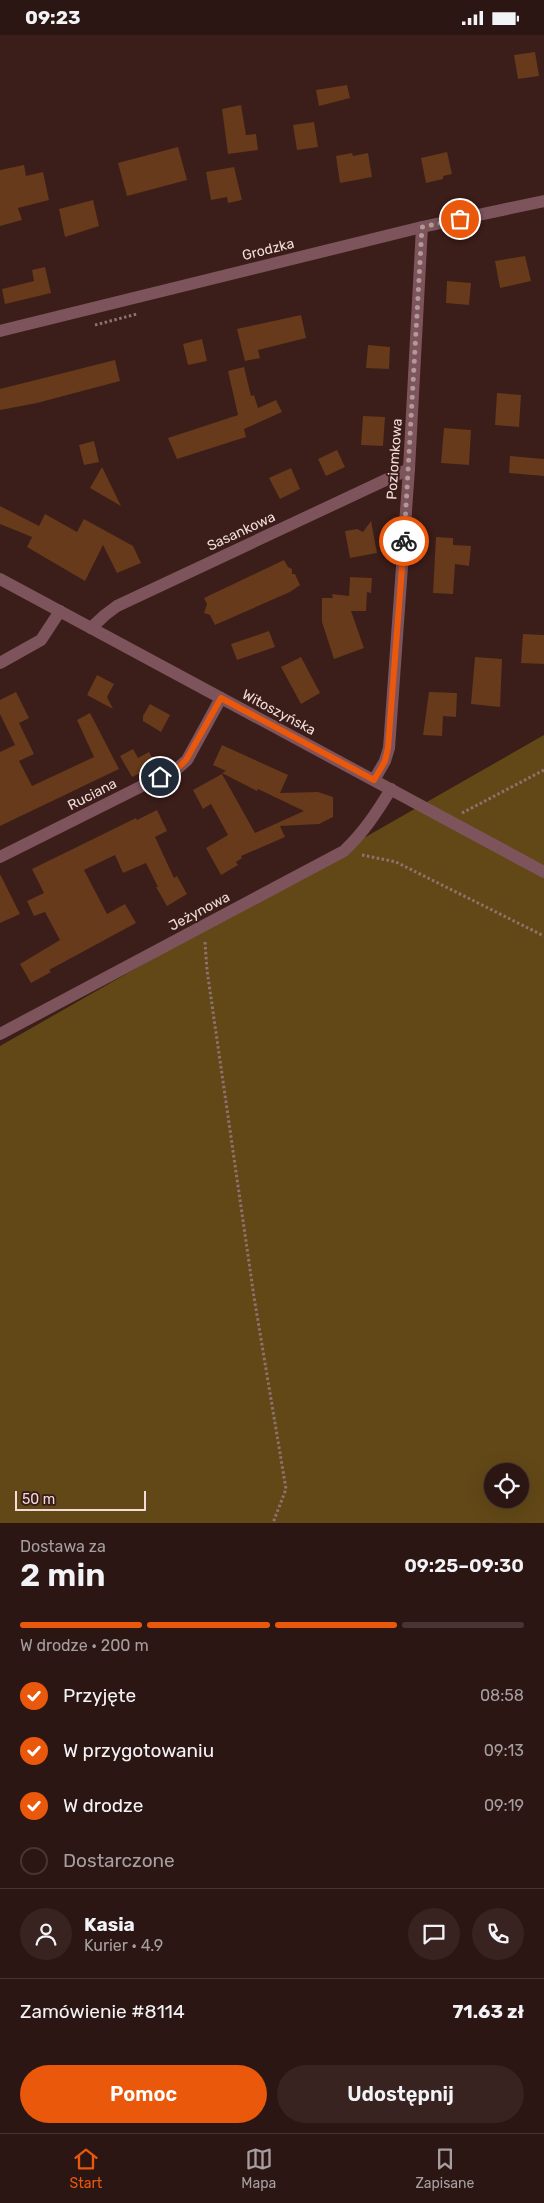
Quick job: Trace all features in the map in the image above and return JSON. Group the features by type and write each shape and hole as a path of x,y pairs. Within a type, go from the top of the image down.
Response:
{"street":[{"name":"Grodzka","path":"0,331 422,227 544,201"},
{"name":"Poziomkowa","path":"374,780 385,761 388,748 409,469 422,227"},
{"name":"Sasankowa","path":"91,628 118,606 409,469"},
{"name":"Witoszyńska","path":"0,579 544,872"},
{"path":"0,663 41,640 60,611"},
{"name":"Ruciana","path":"0,857 178,768 186,760 221,698"},
{"name":"Jeżynowa","path":"0,1033 344,851 359,837 374,818 391,789"}],"path":[{"path":"448,820 544,770"},
{"path":"344,851 396,862 544,936"},
{"path":"204,925 212,1008 254,1297 286,1489 273,1523"}],"shaded area":[{"path":"544,735 544,1523 0,1523 0,1046"}],"building":[{"path":"535,52 539,76 518,79 514,55"},
{"path":"347,85 350,98 319,106 316,90"},
{"path":"241,105 246,135 256,134 258,150 228,154 222,109"},
{"path":"314,122 318,147 297,150 293,125"},
{"path":"178,147 187,180 127,196 118,163"},
{"path":"447,152 452,174 443,176 443,179 426,183 421,158"},
{"path":"352,153 353,156 368,153 372,177 340,183 336,156"},
{"path":"24,165 26,176 43,172 49,200 18,208 22,220 0,226 0,170"},
{"path":"234,167 242,200 228,203 227,197 211,200 206,172"},
{"path":"93,200 99,226 65,237 59,209"},
{"path":"525,256 531,281 500,288 495,261"},
{"path":"45,267 51,293 5,304 2,289 34,281 32,270"},
{"path":"447,281 471,283 469,305 446,303"},
{"path":"301,315 306,338 258,350 260,358 245,361 237,329"},
{"path":"202,339 207,361 188,365 183,344"},
{"path":"368,345 390,347 389,369 366,368"},
{"path":"115,360 120,381 37,403 0,410 0,389"},
{"path":"244,367 251,396 254,395 258,408 276,400 282,412 244,429 246,437 177,459 168,438 238,415 228,371"},
{"path":"497,393 521,395 519,427 495,425"},
{"path":"363,416 385,417 383,446 361,445"},
{"path":"444,428 471,430 469,465 441,463"},
{"path":"94,441 99,462 84,465 79,445"},
{"path":"337,450 345,467 326,476 318,459"},
{"path":"510,456 544,459 544,476 509,473"},
{"path":"102,467 121,506 90,488"},
{"path":"291,468 300,489 280,499 269,478"},
{"path":"0,506 39,526 45,514 77,532 84,519 133,546 141,563 117,573 103,545 85,581 27,547 32,537 0,524"},
{"path":"371,521 377,553 350,558 345,531 357,529 363,532"},
{"path":"436,537 453,538 453,545 471,546 469,566 455,564 453,594 433,593"},
{"path":"284,560 288,567 292,569 292,574 295,574 300,585 290,592 215,625 210,615 204,613 207,604 204,598"},
{"path":"350,577 372,578 371,593 367,592 366,611 351,611 364,648 334,659 322,622 322,598 333,598 332,594 349,596"},
{"path":"269,631 275,647 237,660 231,644"},
{"path":"523,634 544,635 544,664 521,663"},
{"path":"301,657 320,693 301,704 281,667"},
{"path":"475,657 502,659 500,707 471,704"},
{"path":"97,675 114,684 107,697 113,709 87,695"},
{"path":"16,692 29,718 19,723 34,754 19,761 32,786 94,757 77,720 90,713 119,769 0,826 0,752 15,745 0,714 0,700"},
{"path":"429,692 457,693 456,717 443,716 442,736 423,735"},
{"path":"150,704 170,715 161,732 143,721 143,716"},
{"path":"222,745 288,775 280,793 318,792 333,797 333,817 319,824 280,826 285,837 241,856 242,858 236,862 238,865 221,875 206,848 228,835 211,804 203,809 193,790 222,774 255,833 304,811 258,789 257,791 222,773 226,771 213,765"},
{"path":"133,749 138,758 149,752 156,765 132,777 120,756"},
{"path":"157,810 167,831 155,837 174,878 177,876 187,894 167,906 156,887 158,887 146,863 123,873 115,855 84,870 107,914 125,904 136,923 49,970 51,972 31,983 20,964 60,940 45,912 34,916 27,901 44,893 32,869 136,818 137,820"},
{"path":"0,874 20,914 0,923"}],"way so far":[{"path":"404,541 422,227 460,219"}],"route":[{"path":"160,777 178,768 186,760 221,698 374,780 385,761 388,748 404,541"}]}
